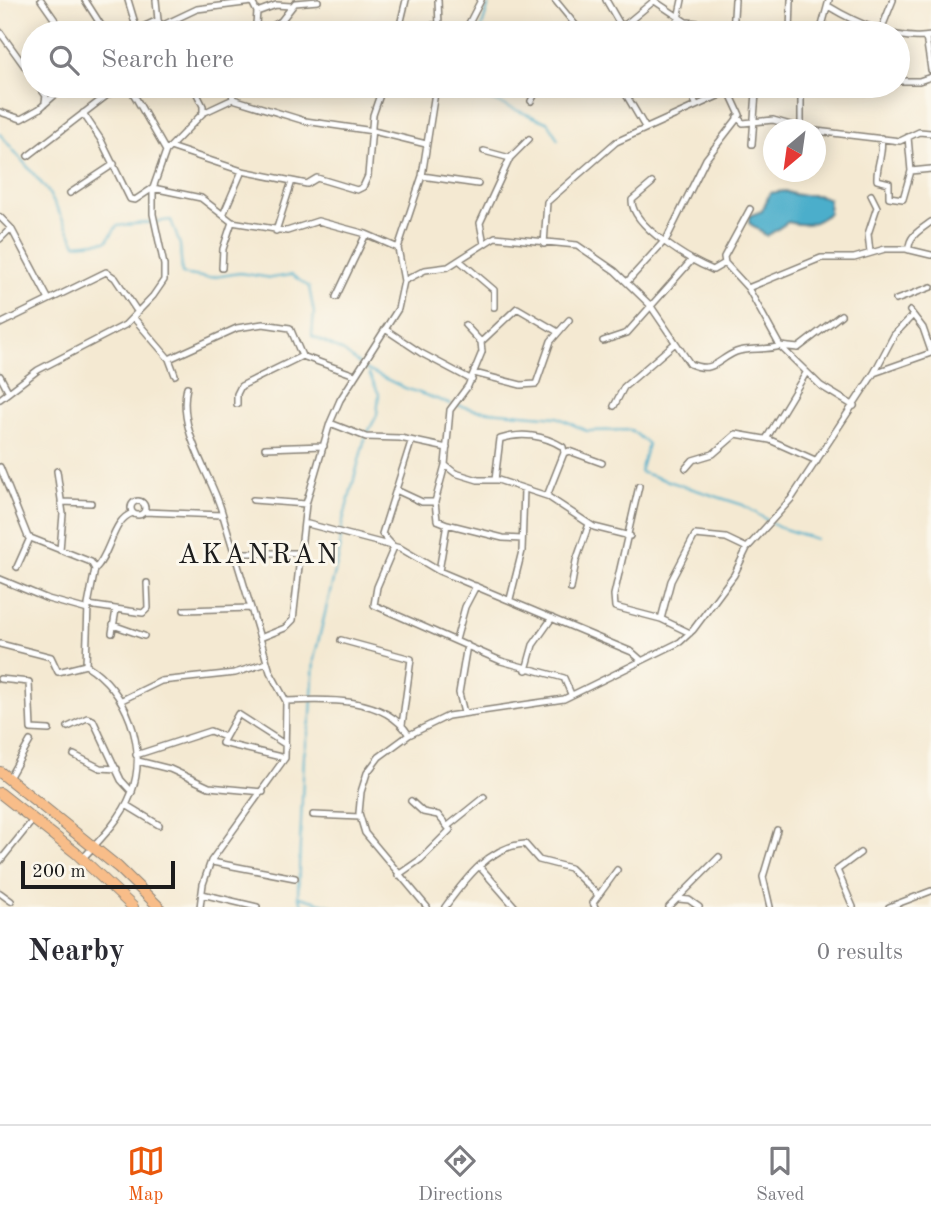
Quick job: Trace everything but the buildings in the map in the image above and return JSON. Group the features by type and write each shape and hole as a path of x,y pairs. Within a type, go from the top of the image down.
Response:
{"highway":[{"path":"5,775 94,846 159,907"},
{"path":"0,793 82,859 133,907"}],"street":[{"path":"41,0 56,21"},
{"path":"128,0 131,21"},
{"path":"156,0 160,21"},
{"path":"401,21 406,0"},
{"path":"438,0 439,21"},
{"path":"469,21 481,0"},
{"path":"558,0 573,21"},
{"path":"606,0 618,21"},
{"path":"679,20 682,0"},
{"path":"733,21 735,0"},
{"path":"790,21 791,0"},
{"path":"885,21 893,0"},
{"path":"89,1 100,21"},
{"path":"165,21 197,9 251,1 257,12 256,21"},
{"path":"257,12 275,5 291,6 318,1"},
{"path":"628,21 654,1 682,21"},
{"path":"823,21 828,3 854,21"},
{"path":"282,21 291,6"},
{"path":"0,32 21,61"},
{"path":"910,34 929,36 931,70"},
{"path":"910,81 931,77"},
{"path":"45,102 46,98"},
{"path":"0,112 6,117 20,118 50,98"},
{"path":"27,156 102,98"},
{"path":"136,98 168,149 242,171 307,184 317,178 357,190 363,187 368,176 373,114 379,98"},
{"path":"200,98 204,106 203,113"},
{"path":"260,638 285,628 293,620 306,505 330,423 359,369 398,309 404,281 398,248 422,176 433,98"},
{"path":"628,98 645,127"},
{"path":"693,98 696,104"},
{"path":"544,243 547,202 616,142 708,98"},
{"path":"627,282 664,242 706,159 740,112 734,98"},
{"path":"752,144 754,98"},
{"path":"802,98 803,119"},
{"path":"0,399 38,369 116,331 153,296 164,280 164,265 154,220 153,188 168,149 203,113 233,99 305,121 373,131 426,145"},
{"path":"83,113 114,164 130,199 135,200 153,188 201,198 232,222 287,231 318,220 366,234 398,248"},
{"path":"737,117 743,123 763,120"},
{"path":"826,132 900,141 919,132 931,133"},
{"path":"881,138 883,148 877,161 877,180 890,183 889,197 903,199 911,171 908,137"},
{"path":"484,244 481,223 510,158 529,138"},
{"path":"484,151 510,158"},
{"path":"69,193 114,164"},
{"path":"911,171 931,169"},
{"path":"223,215 242,171"},
{"path":"422,176 478,184"},
{"path":"276,231 292,181"},
{"path":"652,183 632,200 631,204 637,215 664,242 691,261 713,270 725,263"},
{"path":"870,252 868,233 877,207 872,195"},
{"path":"750,209 724,257 725,263 748,288 780,346 788,351 806,373 854,405"},
{"path":"0,218 11,228 48,298"},
{"path":"222,268 223,249 232,222"},
{"path":"909,250 914,234 931,222"},
{"path":"0,239 11,228"},
{"path":"336,297 366,234"},
{"path":"404,281 425,270 448,267 495,237 577,245 627,282 650,305 690,364 704,368 713,366 735,352 765,351 780,346 798,348 841,314"},
{"path":"748,288 821,258 854,258 870,252 909,250 931,255"},
{"path":"460,261 494,290 495,307"},
{"path":"603,341 627,333 691,261"},
{"path":"0,324 48,298 106,272 115,278 135,314 169,359 175,375"},
{"path":"896,300 931,287"},
{"path":"481,342 517,308 558,332"},
{"path":"427,907 365,833 360,817 361,792 367,773 379,757 409,735 447,716 541,705 662,653 690,633 734,575 747,548 791,499 800,481 817,461 854,405 894,335 912,313 931,352 874,373"},
{"path":"385,329 421,353 473,376 521,385 536,384 558,332 569,320"},
{"path":"169,359 237,328 263,324 290,328 302,356"},
{"path":"465,325 481,342 482,352 473,376 451,407 445,465 435,502 438,520 503,538 522,539"},
{"path":"614,405 624,387 674,344"},
{"path":"237,404 237,394 241,386 302,356 359,369"},
{"path":"766,439 806,373"},
{"path":"0,376 8,391"},
{"path":"187,387 184,405 190,431 222,515 267,663 286,701 285,758 212,862 200,907"},
{"path":"330,423 366,438 400,438 447,448"},
{"path":"686,468 692,460 713,454 734,434 766,439 802,451 817,461"},
{"path":"495,480 500,439 529,435 555,442 562,447 564,453 547,496"},
{"path":"394,547 382,534 411,442"},
{"path":"265,448 324,446"},
{"path":"564,453 569,451 602,463"},
{"path":"445,465 455,473 478,480 495,480 547,496 585,518 589,524 630,536"},
{"path":"0,467 20,522 30,538 91,562 95,569"},
{"path":"57,471 61,502 60,550"},
{"path":"0,490 9,486"},
{"path":"639,486 630,536 614,596 615,607 661,619 690,633"},
{"path":"510,599 522,539 524,489"},
{"path":"396,490 422,502 435,502"},
{"path":"133,513 132,505 138,500 145,504 144,512"},
{"path":"253,500 306,505"},
{"path":"61,502 90,503"},
{"path":"86,665 88,608 95,569 104,561 125,517 144,512 222,515"},
{"path":"304,523 394,547 439,570 632,652 641,660"},
{"path":"439,570 447,524"},
{"path":"571,589 576,561 589,524"},
{"path":"661,619 671,581 695,535 726,538 747,548"},
{"path":"17,566 30,538"},
{"path":"394,547 377,587 374,605 526,670 564,678 571,694"},
{"path":"242,553 300,552"},
{"path":"1,581 48,599 88,608 146,611 147,583"},
{"path":"456,640 465,607 476,586"},
{"path":"184,610 251,608"},
{"path":"111,634 116,610"},
{"path":"526,670 533,645 552,618"},
{"path":"113,625 144,636"},
{"path":"341,640 411,659 402,725"},
{"path":"0,644 51,657 58,672 86,665"},
{"path":"464,713 459,693 467,645"},
{"path":"122,700 161,681 235,673 267,663"},
{"path":"82,859 126,805 132,792 137,758 133,730 122,700 105,680 86,665"},
{"path":"0,679 29,682 31,729 49,730"},
{"path":"286,701 324,699 358,705 381,712 402,725 409,735"},
{"path":"285,758 225,746 222,743 238,714 286,745"},
{"path":"68,727 90,718 121,780 132,792"},
{"path":"137,758 209,731 225,737"},
{"path":"5,775 30,741"},
{"path":"74,755 100,768 117,769"},
{"path":"137,758 170,769 209,787 263,792"},
{"path":"448,826 484,797"},
{"path":"398,875 432,850 448,834 448,826 438,815 424,812 411,801"},
{"path":"126,805 159,825"},
{"path":"313,816 360,817"},
{"path":"0,862 34,819"},
{"path":"770,907 763,877 777,830"},
{"path":"445,907 470,875 498,852 525,844 539,860 570,868 598,895"},
{"path":"853,907 837,870 860,853"},
{"path":"669,907 719,857"},
{"path":"212,862 295,878"},
{"path":"480,867 515,907"},
{"path":"592,906 617,870"},
{"path":"889,907 931,891"},
{"path":"0,893 11,901"},
{"path":"202,894 257,907"},
{"path":"679,899 689,900 699,907"},
{"path":"911,899 912,907"}],"water":[{"path":"785,191 829,199 829,213 810,224 788,222 767,236 749,223 749,216 762,211 770,193"}],"waterway":[{"path":"484,21 490,0"},
{"path":"486,98 549,123 558,140"},
{"path":"0,134 47,190 76,244 107,241 117,226 171,220 180,245 182,274 208,278 240,273 271,278 292,275 309,287 314,313 312,336 344,352 359,364"},
{"path":"363,368 405,388 451,404"},
{"path":"304,907 298,896 299,867 304,755 311,716 314,659 339,555 342,524 365,438 377,415 379,394 369,374"},
{"path":"457,405 476,410 557,417 587,431 631,430 648,444 640,472 743,505 778,527 816,539"},
{"path":"300,897 335,907"}],"district":[{"name":"AKANRAN","path":"259,553"}]}
